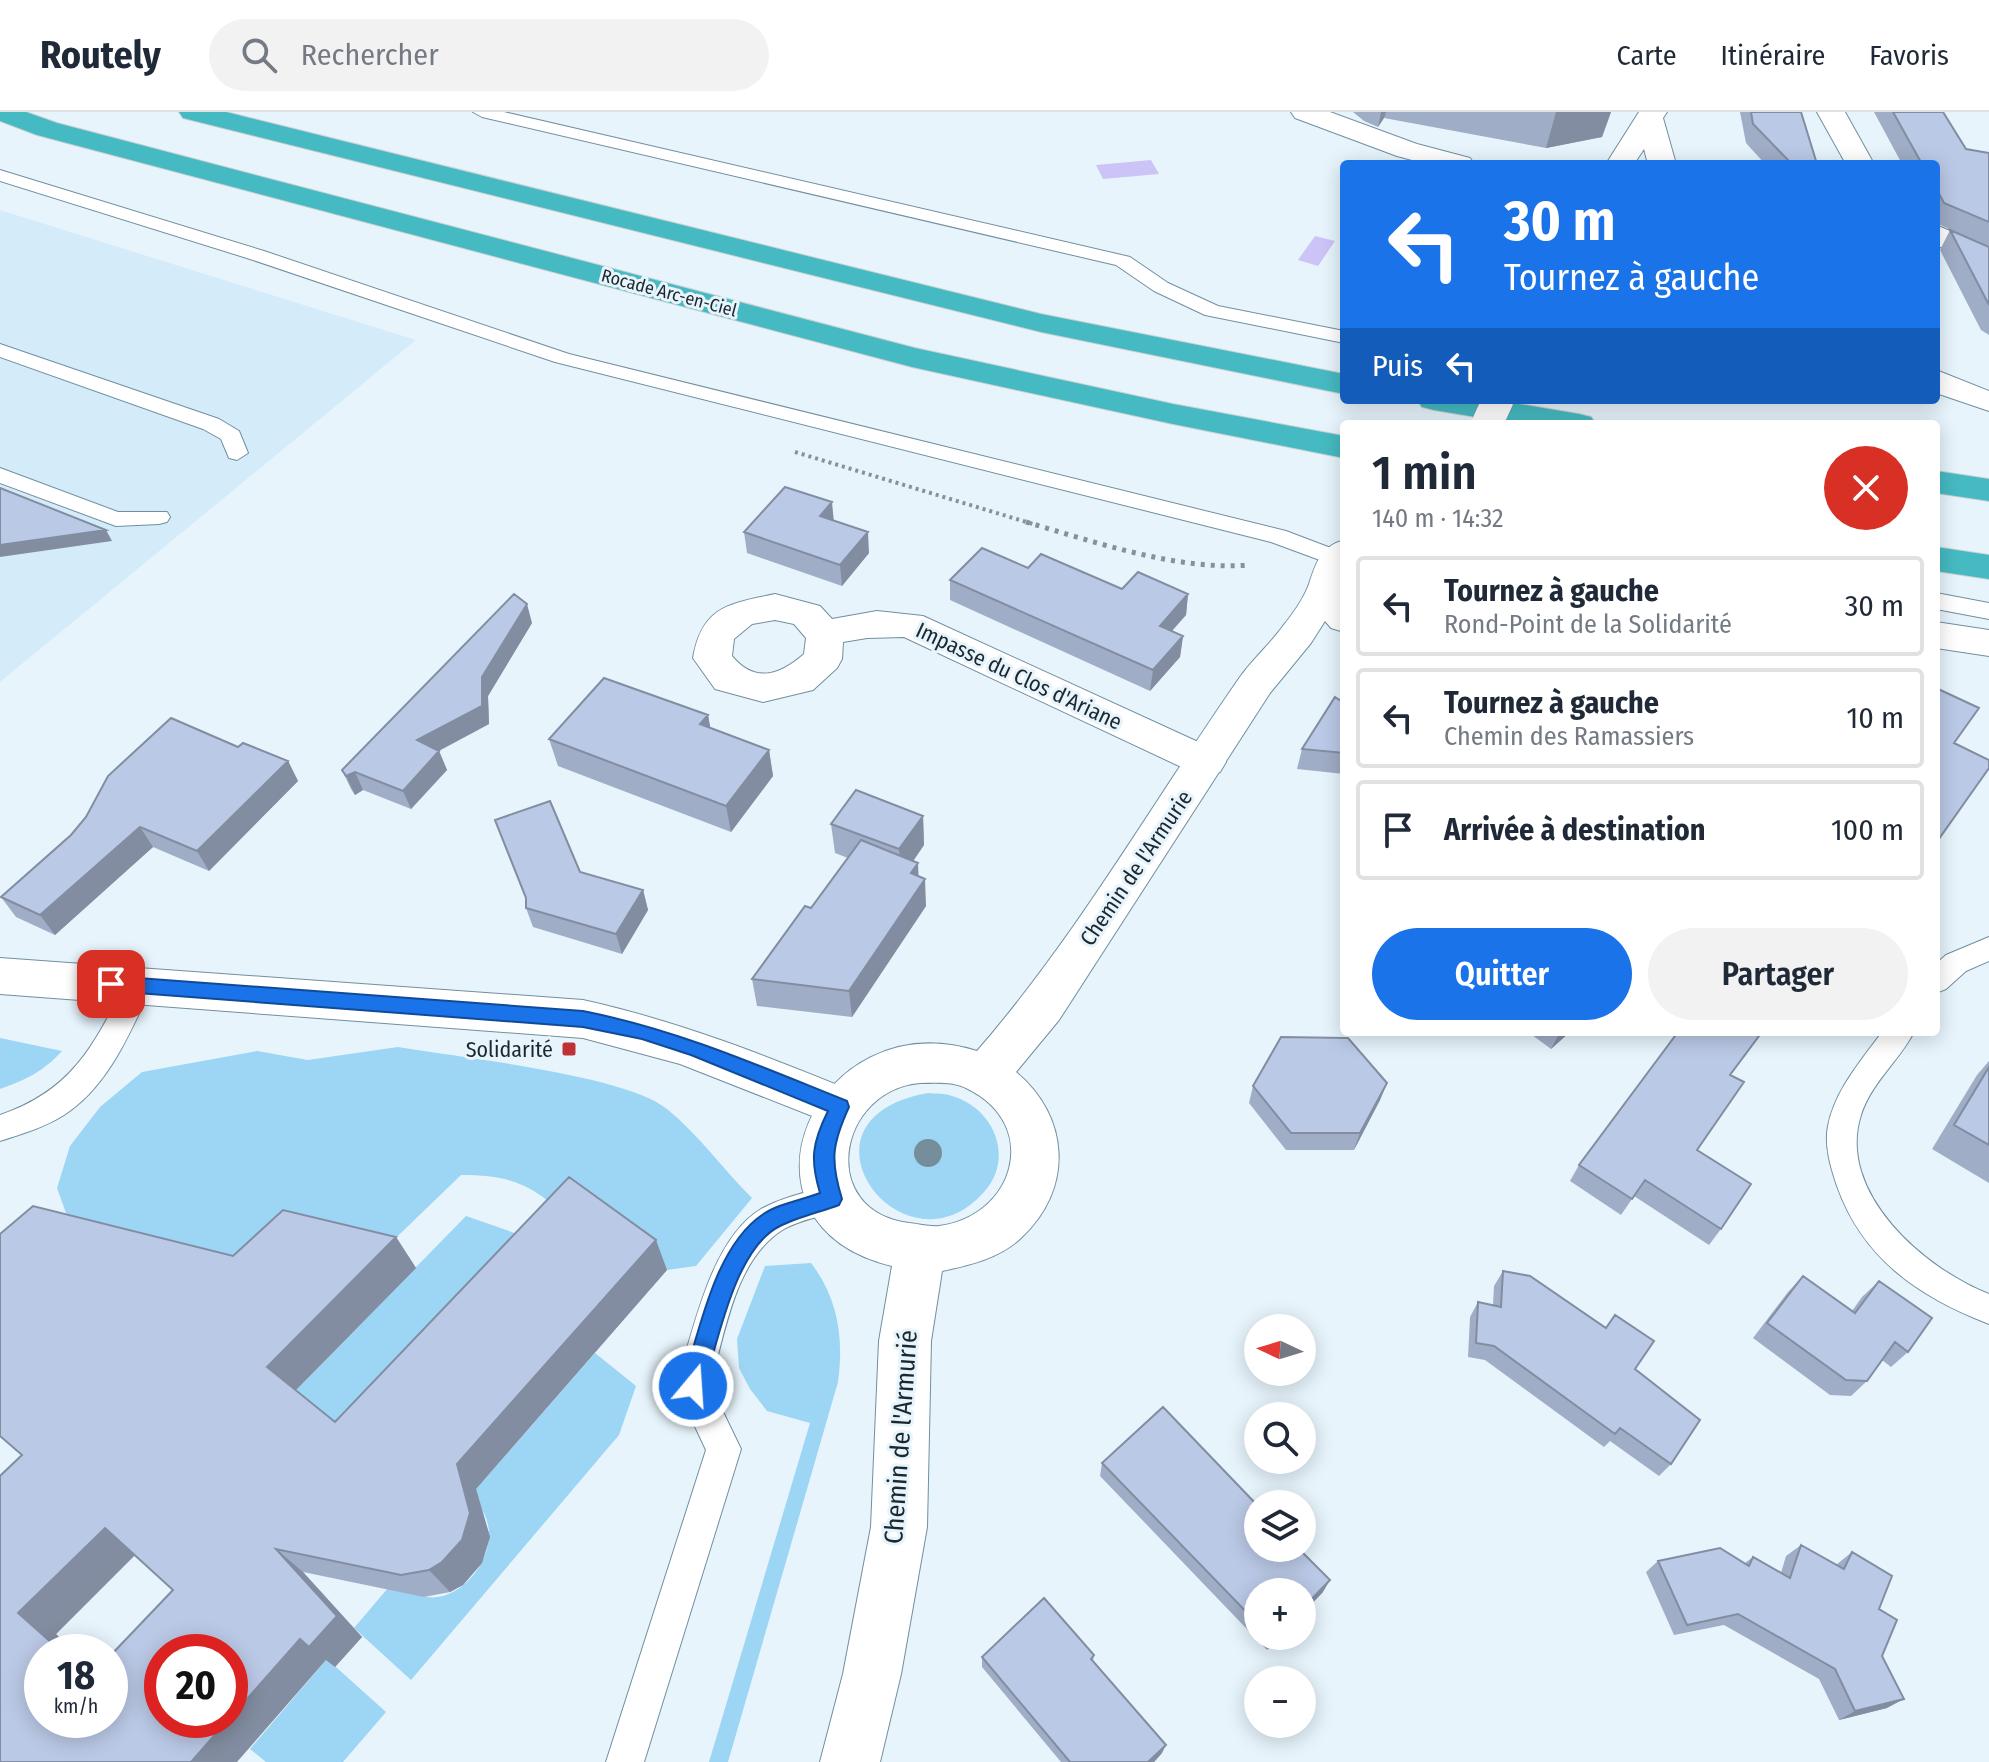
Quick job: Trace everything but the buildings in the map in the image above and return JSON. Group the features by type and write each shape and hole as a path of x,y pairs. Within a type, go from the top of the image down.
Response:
{"highway":[{"name":"Rocade Arc-en-Ciel","path":"1,112 47,129 912,357 1173,414 1340,446"},
{"path":"193,112 1041,323 1340,383"},
{"path":"0,123 47,129"},
{"path":"1458,404 1555,420"},
{"path":"1940,467 1989,473"},
{"path":"1940,483 1989,490"},
{"path":"1940,540 1989,546"},
{"path":"1940,560 1989,567"}],"street":[{"path":"1305,112 1407,150 1446,160"},
{"path":"1831,112 1858,160"},
{"path":"1623,160 1652,116"},
{"path":"1652,116 1661,160"},
{"path":"1940,236 1989,260"},
{"path":"1940,382 1989,401"},
{"path":"1335,565 1330,600 1340,614"},
{"name":"Chemin de l'Armurie","path":"985,1075 1043,1007 1256,683 1281,657 1335,565"},
{"name":"Impasse du Clos d'Ariane","path":"825,635 856,624 883,622 910,625 1206,762"},
{"path":"1940,636 1989,643"},
{"name":"Chemin de l'Armurie","path":"1281,657 1312,645 1340,640"},
{"path":"0,976 583,1019 642,1031 696,1048 840,1107"},
{"path":"947,1063 985,1075 1012,1094 1030,1120 1037,1150 1032,1182 1017,1211 990,1234 957,1248 920,1252 867,1235 832,1199 823,1168 826,1136 840,1107 869,1080 906,1065 947,1063"},
{"name":"Chemin de l'Armurié","path":"850,1762 872,1674 899,1527 905,1341 920,1252"}],"lane":[{"path":"482,112 854,196 1123,261 1161,287 1212,311 1340,336"},
{"path":"0,175 257,255 562,358 1278,536 1335,565"},
{"path":"0,350 211,424 231,436 237,453"},
{"path":"0,475 116,519 159,517"},
{"path":"1940,602 1989,611"},
{"path":"1940,977 1956,963 1989,948"},
{"path":"0,1128 54,1108 80,1086 100,1059 138,986"},
{"path":"1896,1036 1851,1103 1843,1127 1844,1160 1853,1190 1870,1222 1893,1253 1923,1278 1954,1297 1989,1309"},
{"path":"625,1762 724,1449 693,1386 734,1261 750,1238 771,1219 832,1199"}],"shaded area":[{"path":"1151,160 1159,174 1103,179 1096,165"},
{"path":"0,210 416,340 0,682"},
{"path":"1315,236 1335,241 1318,266 1298,260"},
{"path":"0,1038 62,1051 34,1074 0,1089"},
{"path":"398,1047 580,1077 646,1097 678,1119 752,1198 696,1266 667,1270 583,1210 572,1221 534,1191 510,1180 461,1175 375,1258 205,1337 65,1238 66,1213 57,1188 70,1146 100,1107 142,1072 257,1051 308,1060"},
{"path":"928,1093 952,1096 979,1111 989,1123 999,1150 993,1179 984,1192 952,1215 920,1219 892,1208 870,1186 860,1160 863,1132 885,1108"},
{"path":"466,1216 549,1245 358,1449 292,1394"},
{"path":"811,1263 827,1290 837,1319 840,1350 838,1382 728,1762 709,1762 810,1423 767,1411 739,1368 737,1339 765,1266"},
{"path":"595,1353 636,1386 619,1435 411,1680 354,1628 394,1581 419,1595 439,1597 455,1591 470,1579 488,1547 489,1529 483,1512 469,1497"},
{"path":"327,1659 386,1712 343,1762 266,1762 250,1749"}],"place":[{"name":"Solidarité","path":"569,1049"}],"route":[{"path":"111,984 583,1019 642,1031 696,1048 840,1107 826,1136 823,1168 832,1199 771,1219 750,1238 734,1261 693,1386"}]}
